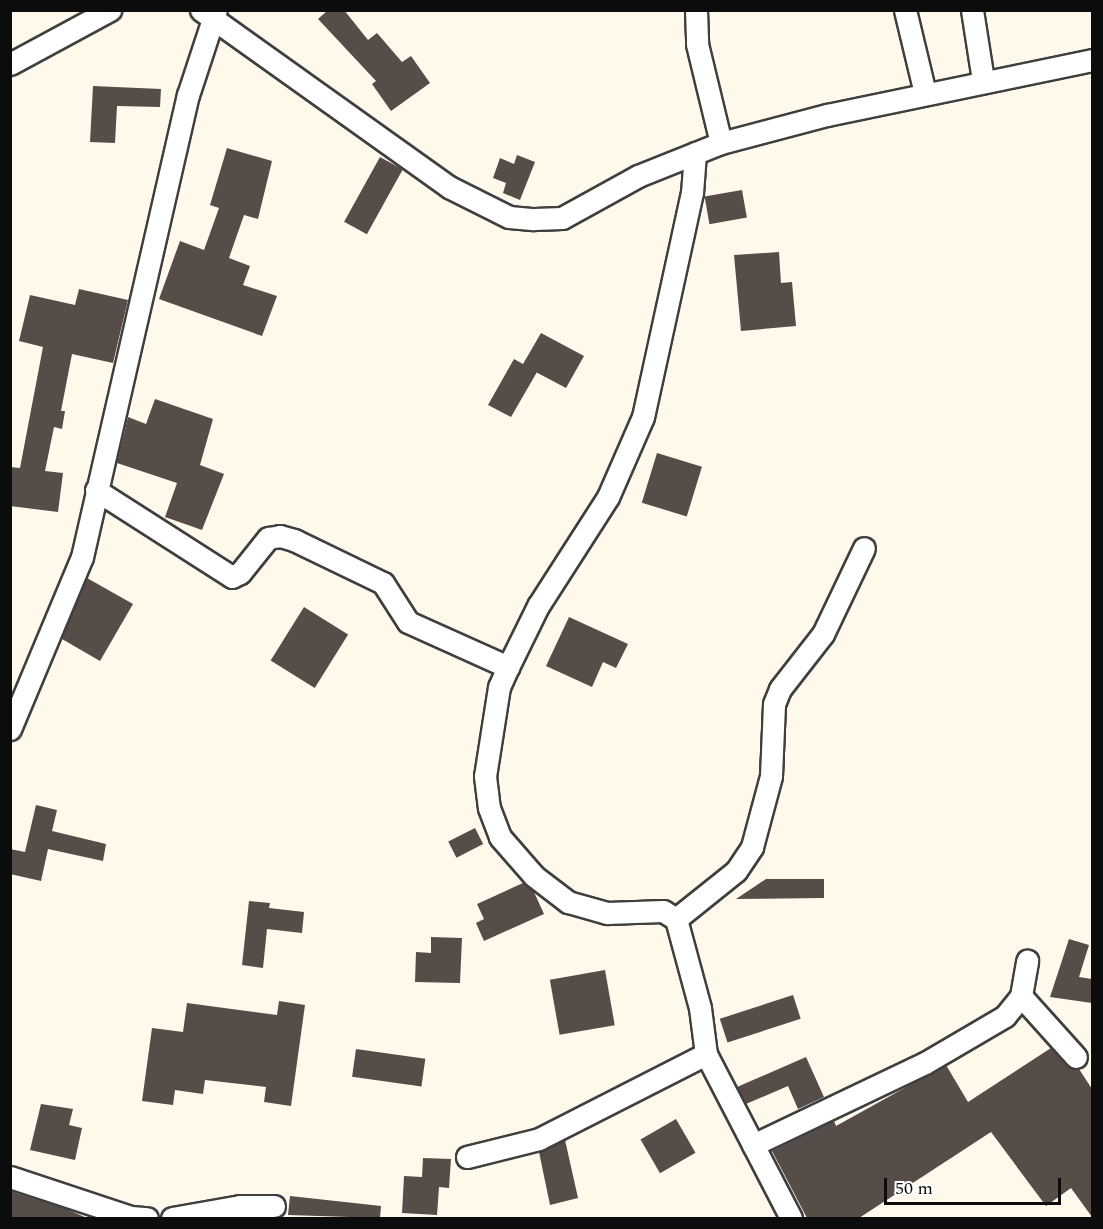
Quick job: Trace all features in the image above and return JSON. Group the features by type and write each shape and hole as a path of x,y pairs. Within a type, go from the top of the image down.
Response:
{"street":[{"path":"10,64 110,10"},
{"path":"696,10 697,44 721,143"},
{"path":"904,10 925,93"},
{"path":"972,10 983,80"},
{"path":"10,729 82,557 188,95 210,14 449,187 509,217 562,218 638,177 721,143 983,80 1092,60"},
{"path":"695,153 692,193 643,417 608,497 538,606 499,687 484,776 492,819 509,851 550,890 585,910 607,914 663,911 676,919 700,1008 706,1054 792,1218"},
{"path":"96,490 232,577 240,573 268,538 280,536 294,540 383,583 408,622 508,667"},
{"path":"676,919 736,871 749,854 771,776 774,704 780,689 824,634 864,548"},
{"path":"753,1145 925,1063 1005,1016 1021,996 1027,961"},
{"path":"1021,996 1076,1056"},
{"path":"467,1157 539,1138 706,1054"},
{"path":"10,1177 131,1217 147,1218"},
{"path":"172,1218 240,1206 274,1206"}],"building":[{"path":"328,10 344,10 368,40 377,33 402,62 411,56 430,83 391,111 372,84 376,81 318,19"},
{"path":"93,86 161,89 160,107 117,106 115,143 90,142"},
{"path":"227,148 272,161 258,219 244,215 229,258 250,266 243,285 277,296 262,336 159,299 180,241 204,250 219,208 210,205"},
{"path":"517,155 535,162 520,200 503,193 506,183 493,178 500,158 514,164"},
{"path":"380,157 403,170 367,234 344,222"},
{"path":"742,190 747,218 709,224 705,197"},
{"path":"779,252 781,283 792,282 796,326 741,331 734,255"},
{"path":"79,289 128,300 113,363 72,354 61,411 65,411 62,429 54,427 45,471 63,473 58,512 10,506 10,467 20,468 43,347 19,341 30,295 75,305"},
{"path":"541,333 584,356 566,388 537,372 511,417 488,405 514,359 523,364"},
{"path":"155,399 213,419 200,465 224,474 202,530 165,517 177,483 117,463 128,417 146,424"},
{"path":"657,453 702,467 687,516 642,503"},
{"path":"87,578 133,604 100,661 62,639"},
{"path":"304,607 348,635 315,688 271,660"},
{"path":"569,617 628,644 616,668 603,662 592,687 546,666"},
{"path":"36,805 57,810 52,831 106,844 103,861 48,849 41,881 10,874 10,849 25,852"},
{"path":"475,828 483,844 456,858 448,842"},
{"path":"766,879 824,879 824,898 736,899"},
{"path":"523,883 534,892 544,914 484,941 476,923 484,919 477,904"},
{"path":"249,901 270,903 269,908 304,912 302,933 267,929 263,968 242,965"},
{"path":"431,937 462,938 460,983 415,982 416,952 431,953"},
{"path":"1069,939 1089,945 1079,977 1092,979 1092,1003 1050,997"},
{"path":"605,970 615,1025 560,1035 550,980"},
{"path":"793,995 801,1019 727,1043 720,1019"},
{"path":"279,1001 305,1005 291,1106 264,1102 266,1087 205,1080 203,1094 175,1090 173,1105 142,1101 152,1028 183,1032 187,1003 277,1015"},
{"path":"1051,1048 1067,1066 1079,1069 1092,1089 1092,1217 1071,1188 1046,1206 991,1132 859,1218 807,1218 772,1151 834,1121 836,1126 946,1065 968,1102"},
{"path":"356,1049 425,1059 421,1086 352,1077"},
{"path":"806,1057 824,1097 798,1109 788,1086 746,1104 737,1087"},
{"path":"41,1104 73,1109 69,1125 82,1128 75,1160 30,1150"},
{"path":"676,1119 696,1153 660,1173 640,1140"},
{"path":"565,1140 578,1198 550,1205 539,1152"},
{"path":"423,1158 451,1159 449,1188 439,1187 437,1215 402,1213 404,1176 422,1177"},
{"path":"10,1191 66,1209 87,1218 10,1218"},
{"path":"290,1196 381,1206 380,1218 288,1215"}]}
